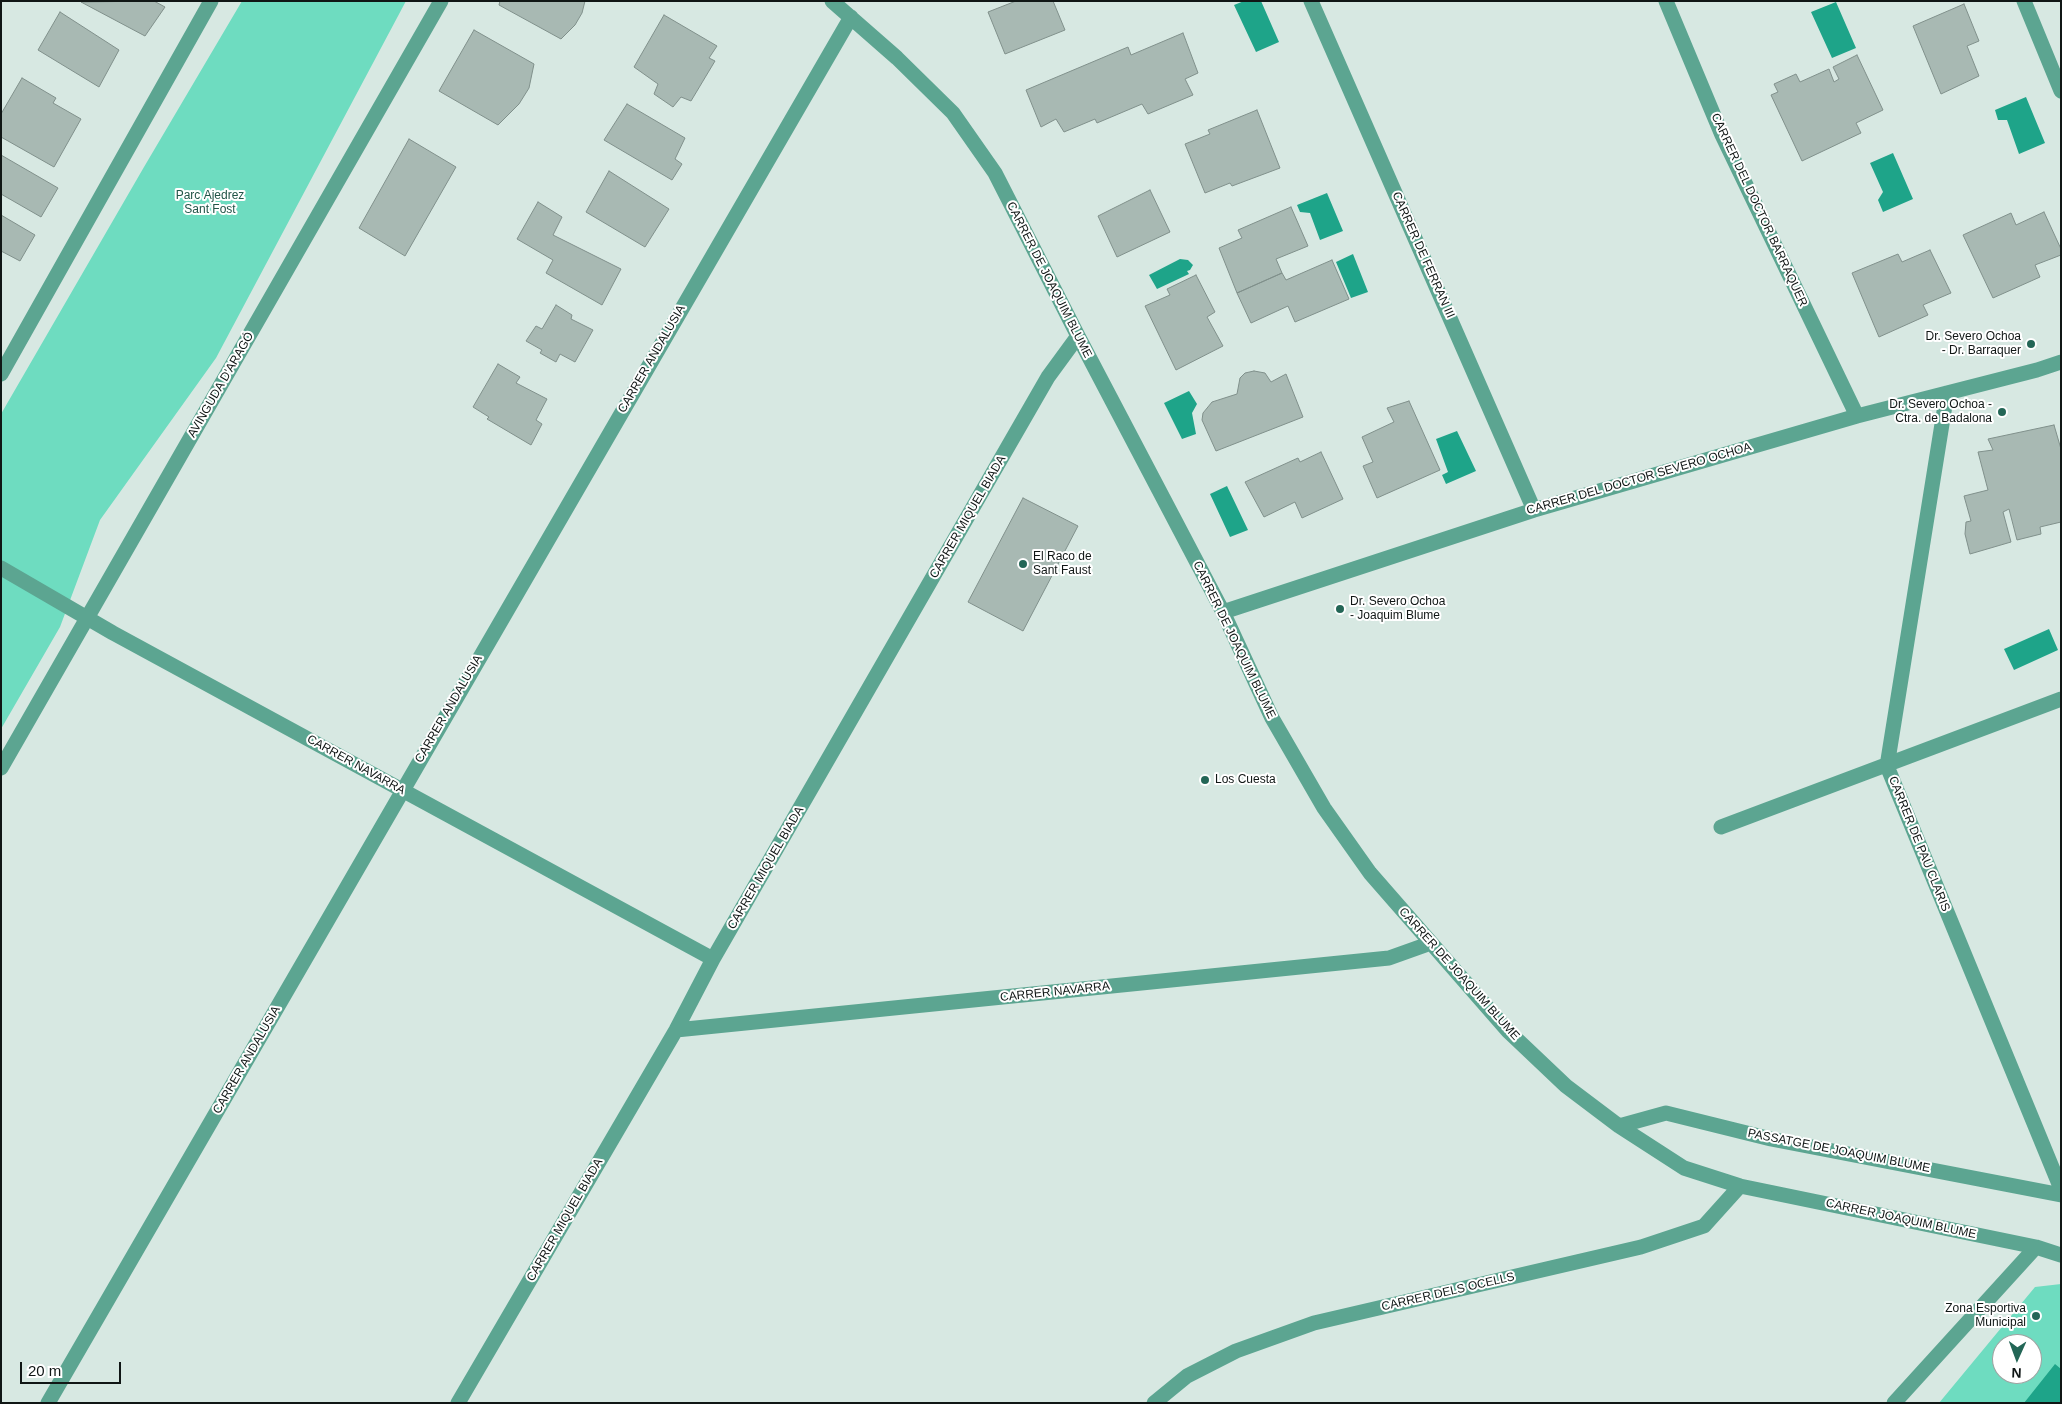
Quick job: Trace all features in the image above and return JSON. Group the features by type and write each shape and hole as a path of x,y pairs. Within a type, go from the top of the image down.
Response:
{"street":[{"path":"1,374 211,1"},
{"name":"AVINGUDA D'ARAGÓ","path":"1,768 440,1"},
{"name":"CARRER DE JOAQUIM BLUME","path":"832,1 953,113 995,173 1222,612 1272,718 1324,808 1370,873 1508,1031 1566,1086 1619,1126 1684,1168 1740,1186"},
{"name":"CARRER DE FERRAN III","path":"1311,1 1534,510"},
{"name":"CARRER DEL DOCTOR BARRAQUER","path":"1666,1 1722,135 1857,416"},
{"path":"2024,1 2061,91"},
{"name":"CARRER ANDALUSIA","path":"48,1403 851,17"},
{"name":"CARRER MIQUEL BIADA","path":"458,1403 676,1030 713,959 1048,377 1078,336"},
{"name":"CARRER DEL DOCTOR SEVERO OCHOA","path":"1222,612 1534,510 1857,416 2037,370 2061,362"},
{"name":"CARRER DE PAU CLARIS","path":"1947,393 1886,766 2061,1188"},
{"name":"CARRER NAVARRA","path":"1,568 88,619 713,959"},
{"path":"1721,827 2061,699"},
{"name":"CARRER NAVARRA","path":"676,1030 1390,958 1431,943"},
{"name":"PASSATGE DE JOAQUIM BLUME","path":"1619,1126 1666,1113 1770,1139 2061,1195"},
{"name":"CARRER JOAQUIM BLUME","path":"1740,1186 2036,1247 2061,1255"},
{"name":"CARRER DELS OCELLS","path":"1154,1403 1187,1376 1236,1351 1314,1323 1641,1247 1704,1226 1740,1186"},
{"path":"1894,1403 2036,1247"}],"green space":[{"name":"Parc Ajedrez Sant Fost","path":"242,1 406,1 216,358 100,520 60,627 1,729 1,414"},
{"name":"Zona Esportiva Municipal","path":"2061,1284 2061,1403 1939,1403 1992,1339 1992,1384 2042,1384 2042,1334 1996,1334 2035,1287"}],"shaded area":[{"path":"1244,1 1261,1 1279,42 1256,52 1234,5"},
{"path":"1836,2 1856,48 1832,58 1811,12"},
{"path":"2026,97 2045,143 2019,154 2007,120 1998,120 1995,110"},
{"path":"1893,153 1913,199 1883,212 1878,200 1883,192 1870,163"},
{"path":"1327,193 1343,231 1320,240 1310,213 1300,212 1297,205"},
{"path":"1353,254 1368,292 1351,298 1336,262"},
{"path":"1180,259 1188,260 1193,265 1187,271 1189,274 1157,289 1149,275"},
{"path":"1189,391 1197,404 1192,413 1196,434 1182,439 1164,403"},
{"path":"1457,431 1476,471 1446,484 1442,475 1448,472 1436,439"},
{"path":"1227,486 1248,530 1230,537 1210,494"},
{"path":"2049,629 2058,650 2014,670 2004,649"},
{"path":"2055,1364 2061,1369 2061,1403 2024,1403 2039,1384 2042,1384 2042,1380"}],"building":[{"path":"154,1 165,7 145,36 81,2"},
{"path":"500,1 585,1 582,13 575,25 561,39 499,5"},
{"path":"1016,1 1053,1 1065,30 1005,54 988,12"},
{"path":"1964,4 1979,41 1967,46 1979,76 1941,94 1913,26"},
{"path":"60,12 119,50 99,87 38,50"},
{"path":"664,15 717,46 709,58 715,61 691,101 681,97 673,107 654,94 658,84 634,67"},
{"path":"474,30 534,64 529,88 519,104 498,125 439,91"},
{"path":"1183,33 1198,73 1185,79 1193,95 1148,114 1142,104 1097,123 1095,119 1064,132 1056,119 1041,127 1026,90 1128,47 1131,55"},
{"path":"1857,55 1883,110 1856,123 1861,133 1802,161 1771,95 1778,92 1774,84 1796,74 1800,82 1829,69 1834,82 1839,79 1833,67"},
{"path":"22,78 56,98 53,103 81,119 54,167 1,137 1,114"},
{"path":"627,104 685,138 675,159 682,164 672,180 604,140"},
{"path":"1257,110 1280,168 1232,186 1230,183 1205,193 1185,144 1210,134 1208,130"},
{"path":"409,139 456,167 405,256 359,228"},
{"path":"1,155 58,188 41,217 1,194"},
{"path":"609,171 669,209 645,247 586,212"},
{"path":"1150,190 1170,232 1117,257 1098,216"},
{"path":"538,202 562,217 553,235 621,269 602,305 546,273 553,260 517,239"},
{"path":"1291,207 1308,246 1276,259 1282,273 1237,293 1219,248 1242,238 1238,230"},
{"path":"2044,212 2061,249 2061,255 2035,265 2040,277 1993,298 1963,235 2011,213 2016,225"},
{"path":"1,215 35,235 20,261 1,251"},
{"path":"1930,250 1951,293 1923,305 1928,315 1879,337 1852,273 1898,254 1902,262"},
{"path":"1332,260 1349,299 1295,322 1288,306 1251,323 1237,293 1282,273 1286,280"},
{"path":"1196,275 1215,312 1207,317 1223,346 1176,370 1145,306 1170,295 1167,289"},
{"path":"556,305 572,315 571,319 593,330 575,362 560,354 556,362 540,353 542,350 526,341 536,326 542,329"},
{"path":"498,364 520,377 516,383 547,399 536,420 542,424 531,445 487,419 489,417 473,407"},
{"path":"1254,371 1265,373 1271,382 1286,374 1303,417 1216,451 1202,420 1203,413 1212,402 1237,394 1240,378 1245,373"},
{"path":"1409,401 1440,470 1377,498 1363,466 1373,462 1362,437 1394,422 1387,408"},
{"path":"2054,425 2061,449 2061,522 2040,527 2041,534 2017,540 2009,509 2003,512 2011,542 1970,554 1965,534 1966,522 1971,521 1964,496 1988,490 1978,452 1993,450 1988,439"},
{"path":"1321,452 1343,499 1302,518 1295,502 1264,517 1245,482 1298,458 1300,462"},
{"name":"El Raco de Sant Faust","path":"1023,498 1078,526 1023,631 968,602"}],"place":[{"name":"Dr. Severo Ochoa - Dr. Barraquer","path":"2031,344"},
{"name":"Dr. Severo Ochoa - Ctra. de Badalona","path":"2002,412"},
{"name":"El Raco de Sant Faust","path":"1023,564"},
{"name":"Dr. Severo Ochoa - Joaquim Blume","path":"1340,609"},
{"name":"Los Cuesta","path":"1205,780"},
{"name":"Zona Esportiva Municipal","path":"2036,1316"}]}
